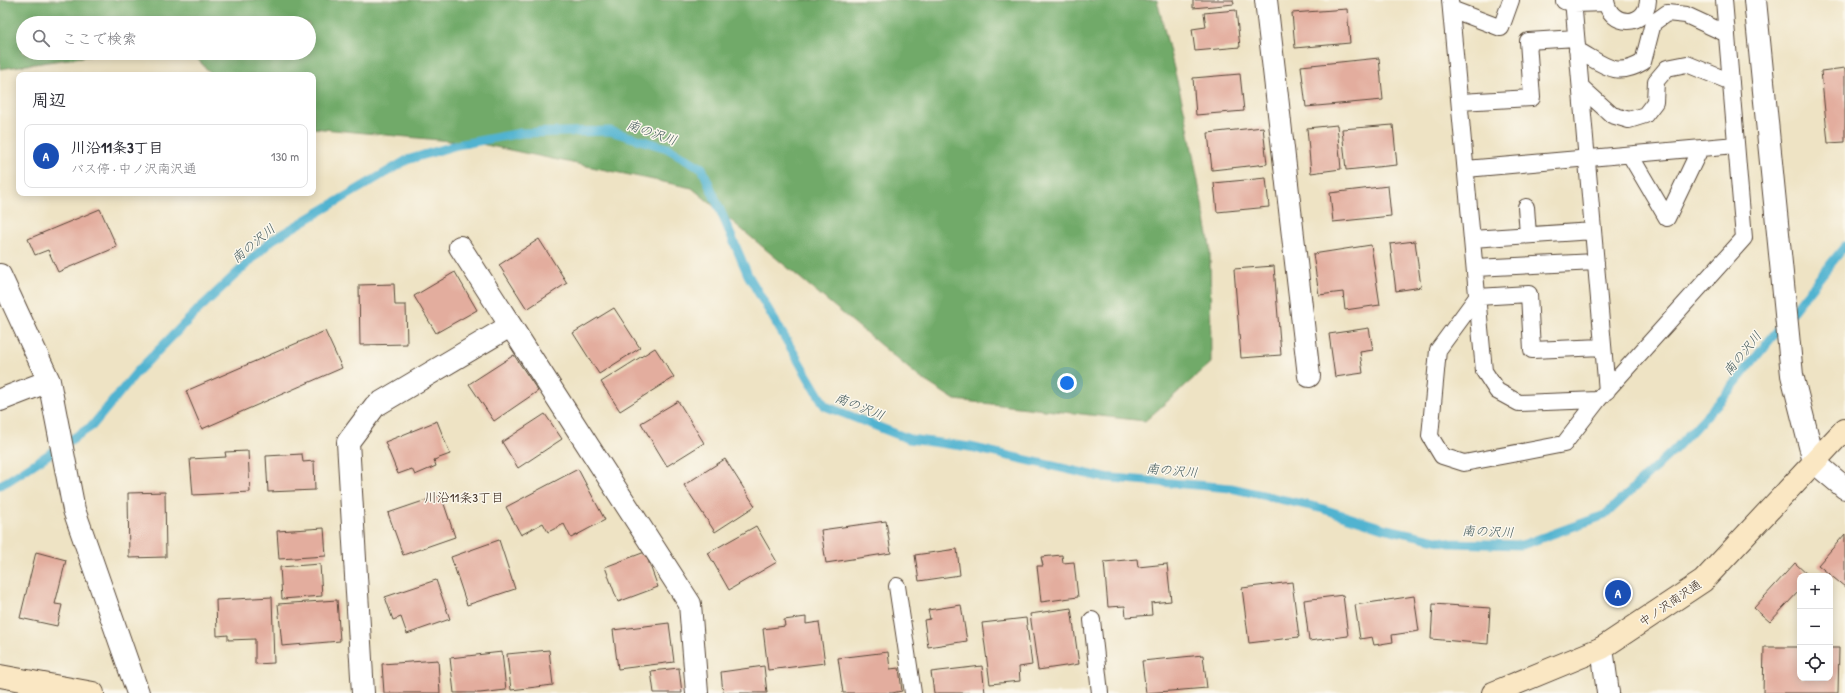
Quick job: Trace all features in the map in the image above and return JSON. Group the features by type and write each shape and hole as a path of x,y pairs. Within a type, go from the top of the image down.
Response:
{"street":[{"path":"1266,0 1309,376"},
{"path":"1755,0 1792,375 1814,462 1845,488"},
{"path":"460,247 690,604 697,693"},
{"path":"0,275 50,388 74,510 138,693"},
{"path":"362,693 348,442 375,406 510,326"},
{"path":"0,400 50,388"},
{"name":"中ノ沢南沢通","path":"1493,693 1602,648 1703,581 1845,429"},
{"path":"1602,648 1608,693"},
{"path":"0,676 93,693"}],"lane":[{"path":"1454,3 1501,28 1511,0"},
{"path":"1603,396 1603,347 1596,262 1577,44 1570,1 1606,1 1610,12 1615,18 1621,21 1629,21 1641,16 1645,11 1648,0"},
{"path":"1477,297 1438,350 1430,436 1442,456 1464,463 1564,444 1603,396 1744,238 1724,0"},
{"path":"1454,3 1460,102 1484,371 1497,391 1519,403 1603,396"},
{"path":"1460,102 1532,98 1528,41 1577,44 1613,70 1631,69 1644,62 1653,23 1667,13 1686,15 1727,34"},
{"path":"1581,88 1612,115 1629,120 1645,115 1650,109 1654,102 1656,81 1667,68 1687,64 1731,82"},
{"path":"1466,169 1736,146"},
{"path":"1630,155 1667,218 1700,149"},
{"path":"1526,207 1528,235"},
{"path":"1472,239 1593,231"},
{"path":"1475,268 1596,262"},
{"path":"1477,297 1529,294 1532,350 1603,347"},
{"path":"896,586 913,693"},
{"path":"1092,620 1100,693"}],"green space":[{"path":"0,0 1157,0 1186,117 1210,246 1211,363 1145,421 955,400 919,377 692,188 481,144 316,128 316,72 209,72 198,60 316,60 316,16 16,16 16,60 61,60 0,69"}],"building":[{"path":"1193,0 1233,0 1234,4 1193,8"},
{"path":"1347,9 1350,43 1295,48 1292,13"},
{"path":"1236,10 1240,47 1195,51 1192,29 1206,27 1204,13"},
{"path":"1379,58 1383,100 1306,107 1301,66"},
{"path":"1845,68 1845,142 1828,143 1821,71"},
{"path":"1240,74 1244,111 1196,115 1193,78"},
{"path":"1337,125 1341,169 1311,173 1307,128"},
{"path":"1393,125 1397,165 1346,170 1342,129"},
{"path":"1263,127 1267,164 1212,170 1208,133"},
{"path":"1266,178 1269,207 1217,212 1214,183"},
{"path":"1388,186 1391,216 1333,222 1330,193"},
{"path":"100,209 117,247 58,272 48,250 35,255 28,239"},
{"path":"539,239 567,283 527,309 499,265"},
{"path":"1415,241 1421,287 1396,291 1390,244"},
{"path":"1371,245 1380,305 1345,310 1343,292 1319,295 1313,254"},
{"path":"1274,266 1281,355 1241,358 1234,269"},
{"path":"455,272 477,310 436,333 414,296"},
{"path":"394,284 395,305 406,305 407,344 360,345 359,285"},
{"path":"614,308 640,348 599,374 573,333"},
{"path":"1369,328 1373,350 1360,352 1363,373 1335,377 1329,334"},
{"path":"325,331 342,368 202,429 186,391"},
{"path":"655,348 674,377 620,411 601,382"},
{"path":"514,355 538,391 494,421 469,384"},
{"path":"678,401 704,443 667,466 641,423"},
{"path":"545,414 562,439 518,468 502,442"},
{"path":"437,421 450,454 434,460 436,466 415,475 412,469 398,474 385,442"},
{"path":"248,451 250,492 193,495 190,459 226,457 225,452"},
{"path":"302,454 303,462 314,461 315,490 268,492 266,456"},
{"path":"725,459 755,506 715,532 684,485"},
{"path":"578,469 605,520 571,538 564,524 548,532 543,523 521,535 506,507"},
{"path":"165,492 166,557 129,558 128,493"},
{"path":"441,495 455,537 403,555 388,513"},
{"path":"886,521 891,553 826,563 821,530"},
{"path":"756,526 777,562 729,590 708,553"},
{"path":"324,528 326,556 279,559 277,531"},
{"path":"1845,534 1845,587 1833,577 1833,573 1828,573 1818,565"},
{"path":"499,540 515,589 467,605 451,557"},
{"path":"957,549 960,575 919,581 915,555"},
{"path":"36,552 66,560 55,604 62,605 57,626 20,618"},
{"path":"645,552 658,587 618,602 605,567"},
{"path":"1062,555 1063,563 1074,562 1078,597 1041,602 1037,566 1043,566 1041,557"},
{"path":"1137,559 1138,567 1167,564 1171,601 1151,603 1152,615 1126,617 1125,606 1108,607 1104,562"},
{"path":"1795,563 1806,573 1797,573 1797,593 1770,622 1754,608"},
{"path":"320,564 322,596 282,599 280,567"},
{"path":"436,580 450,619 407,634 401,617 393,620 385,597"},
{"path":"1292,582 1299,637 1249,643 1242,588"},
{"path":"1343,595 1348,636 1309,641 1304,600"},
{"path":"1414,596 1419,631 1392,635 1393,642 1374,645 1372,637 1360,639 1355,605"},
{"path":"272,597 274,663 255,664 255,639 228,640 228,635 217,636 216,600"},
{"path":"337,600 340,641 282,646 278,604"},
{"path":"1433,604 1490,608 1488,644 1431,639"},
{"path":"961,605 967,641 928,647 924,620 930,619 928,610"},
{"path":"1071,608 1079,664 1038,670 1030,614"},
{"path":"806,617 806,624 819,622 825,663 768,670 763,629 785,626 784,620"},
{"path":"1026,618 1032,665 1019,667 1020,681 990,684 982,623"},
{"path":"669,623 674,662 618,669 613,630"},
{"path":"1764,647 1797,647 1797,681 1833,681 1833,648 1839,648 1838,693 1763,693"},
{"path":"549,650 553,685 511,690 507,654"},
{"path":"502,652 506,690 480,693 454,693 450,658"},
{"path":"888,652 890,669 899,668 902,691 892,693 843,693 838,658"},
{"path":"1203,655 1207,688 1146,693 1142,661"},
{"path":"438,660 440,693 384,693 382,664"},
{"path":"764,666 767,693 723,693 721,672"},
{"path":"982,666 985,693 934,693 931,672"},
{"path":"679,668 682,693 654,693 651,671"}],"waterway":[{"name":"南の沢川","path":"0,485 92,426 136,373 199,309 272,240 407,160 457,145 521,133 610,131 667,148 702,168 748,275 825,406 909,439 970,447 1101,477 1231,488 1320,508 1383,528 1450,543 1522,545 1605,515 1676,448 1724,397 1845,246"}],"place":[{"name":"川沿11条3丁目","path":"1618,593"}],"district":[{"name":"川沿11条3丁目","path":"464,497"}]}
